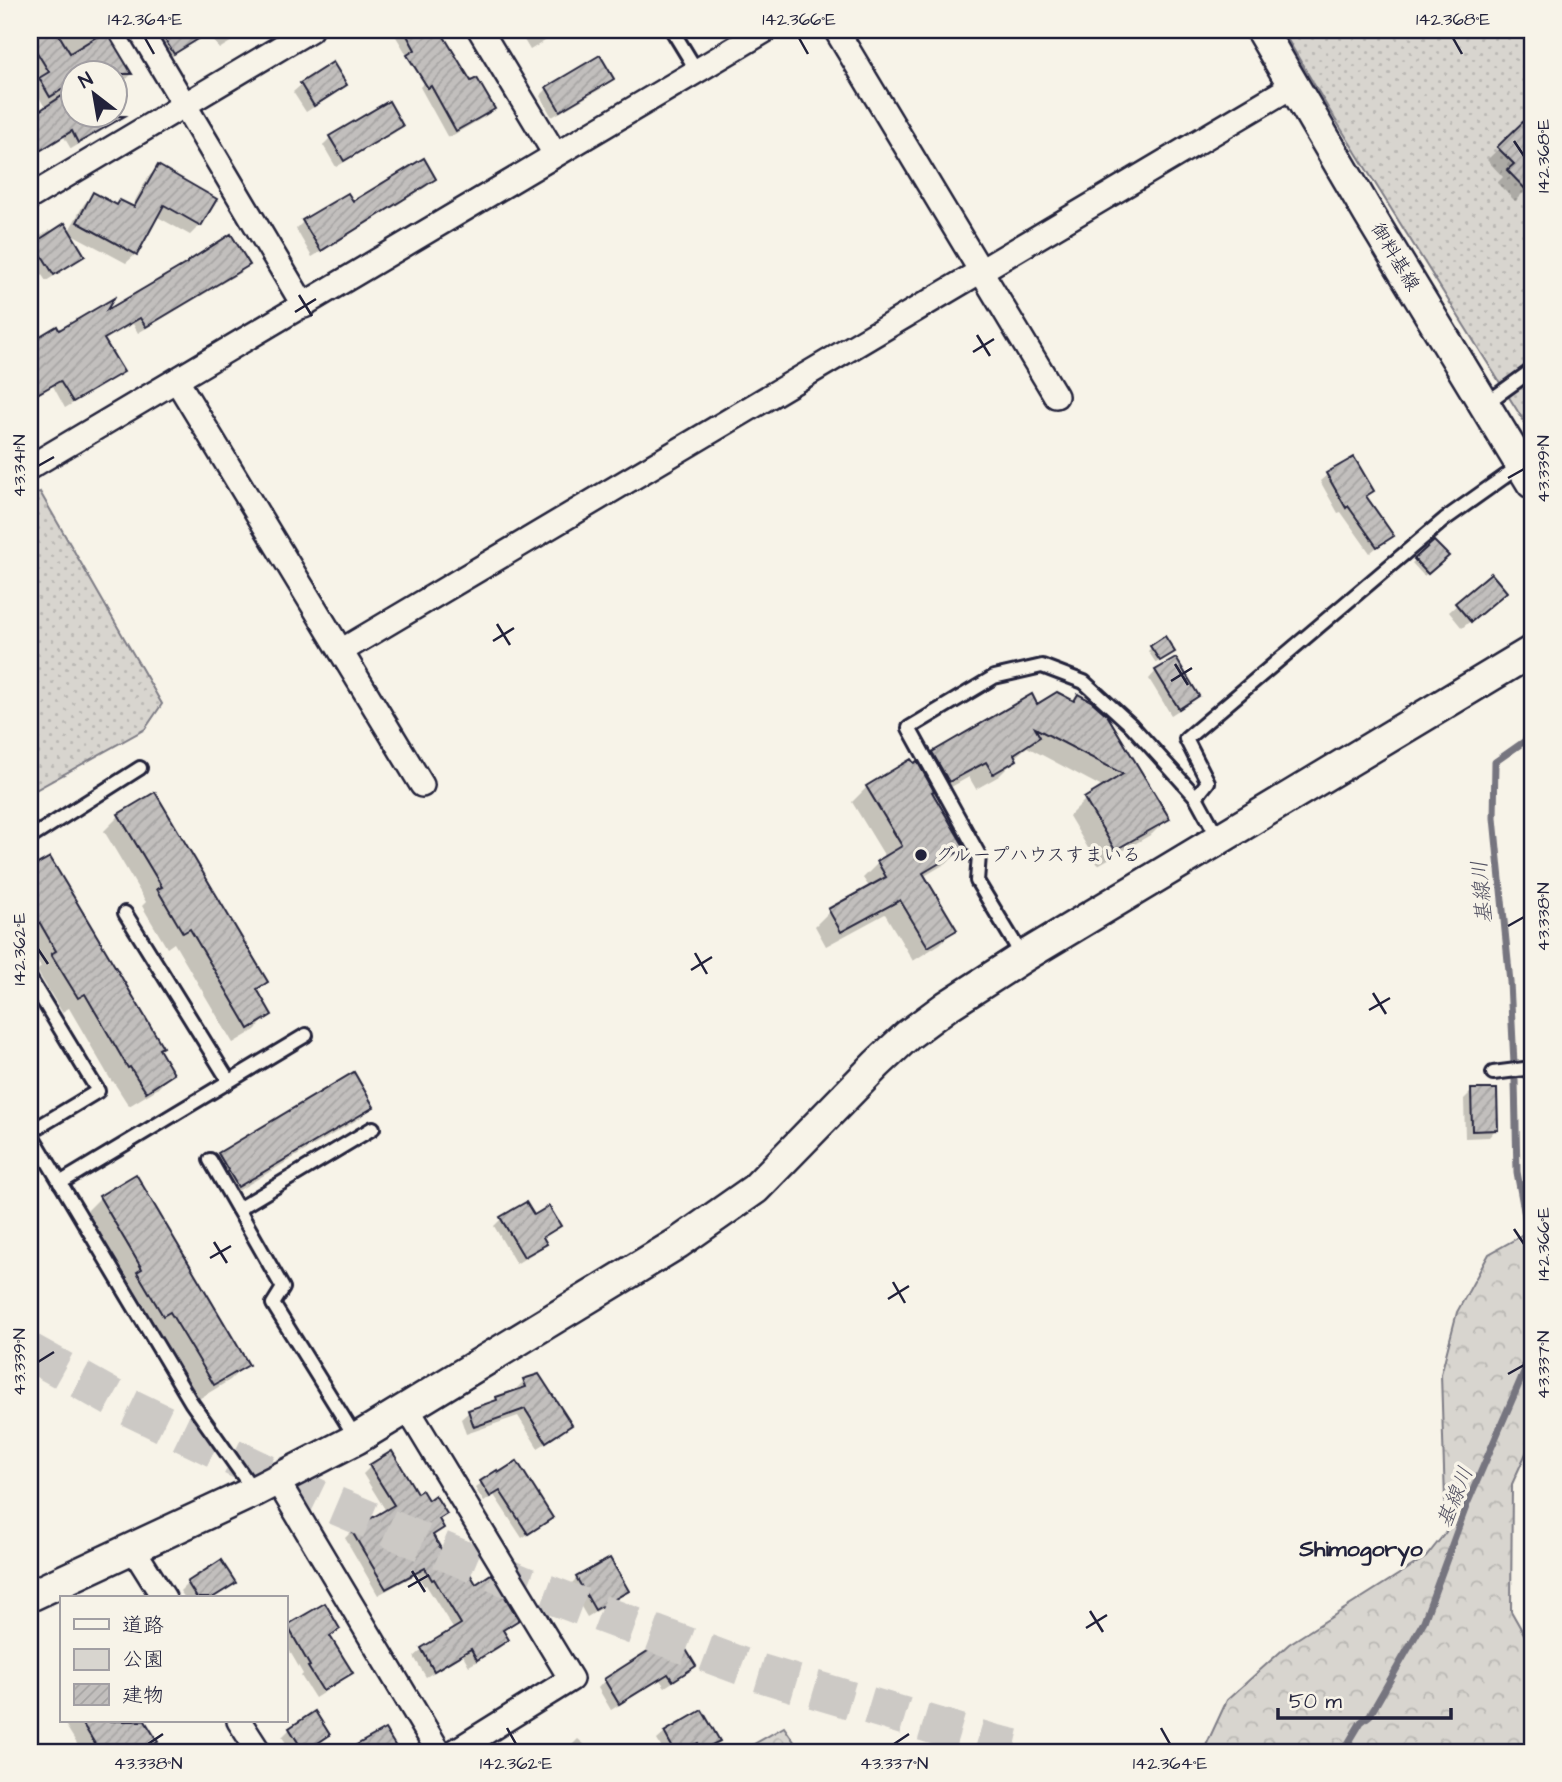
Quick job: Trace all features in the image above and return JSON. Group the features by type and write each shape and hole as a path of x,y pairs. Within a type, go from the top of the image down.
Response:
{"street":[{"path":"140,30 303,306"},
{"path":"30,197 310,30"},
{"path":"480,30 555,154"},
{"path":"31,465 766,30"},
{"path":"836,30 1056,397"},
{"name":"御料基線","path":"1261,30 1527,474"},
{"path":"341,651 1294,85"},
{"path":"177,381 422,785"},
{"path":"30,1596 266,1486 356,1439 678,1243 755,1189 877,1063 908,1035 947,1006 1023,957 1532,651"},
{"path":"407,1408 571,1679 454,1752"},
{"path":"266,1486 439,1752"},
{"path":"132,1547 163,1596"},
{"path":"240,1722 259,1752"}],"lane":[{"path":"672,30 697,71"},
{"path":"1484,404 1532,370"},
{"path":"1196,797 1208,782 1186,739 1444,519 1527,474"},
{"path":"1023,957 977,881 979,855 909,728 995,677 1042,666 1084,682 1132,725 1196,797 1219,839"},
{"path":"30,838 140,768"},
{"path":"125,913 229,1082"},
{"path":"30,979 98,1091 30,1132 191,1402 266,1486"},
{"path":"60,1183 306,1035"},
{"path":"1493,1073 1532,1068"},
{"path":"238,1209 373,1128"},
{"path":"210,1160 283,1288 273,1304 356,1439"}],"green space":[{"path":"1282,30 1532,30 1532,434 1328,108"},
{"path":"40,492 162,704 145,729 30,793 30,498"},
{"path":"1532,1230 1532,1440 1512,1484 1511,1611 1532,1648 1532,1752 1203,1752 1227,1700 1289,1644 1426,1557 1446,1532 1441,1374 1457,1312 1489,1254"},
{"path":"784,1727 801,1752 740,1752"}],"building":[{"path":"30,30 56,30 70,53 106,31 124,60 60,60 60,91 50,97 39,78 49,72 30,41"},
{"path":"159,30 213,30 174,54"},
{"path":"404,30 440,30 471,81 477,78 495,109 456,131 431,86 428,88 407,55 415,50"},
{"path":"600,55 614,79 560,111 546,87"},
{"path":"333,62 347,85 314,106 300,83"},
{"path":"60,97 60,130 101,130 78,143 72,131 30,157 30,117"},
{"path":"389,101 403,126 344,161 329,136"},
{"path":"1532,113 1532,196 1507,170 1514,164 1497,147"},
{"path":"424,158 436,179 321,251 302,220 348,193 353,201"},
{"path":"158,165 217,199 201,226 164,205 137,255 77,222 93,192 117,205 120,200 134,207"},
{"path":"65,223 85,256 54,275 34,243"},
{"path":"231,234 250,265 146,327 140,318 104,339 124,372 73,402 60,381 30,398 30,342 57,326 59,330 114,298 107,310"},
{"path":"1354,457 1374,491 1366,496 1394,536 1377,547 1348,506 1346,508 1326,473"},
{"path":"1434,541 1449,556 1428,574 1414,559"},
{"path":"1491,573 1507,592 1471,622 1455,603"},
{"path":"1165,636 1175,652 1160,661 1150,646"},
{"path":"1176,658 1199,696 1179,709 1155,670"},
{"path":"1057,692 1074,701 1078,694 1107,715 1170,819 1115,850 1084,798 1123,774 1035,728 1040,737 1014,754 1017,760 993,774 986,762 949,782 932,752 1032,694 1037,704"},
{"name":"グループハウスすまいる","path":"911,759 914,763 917,761 965,848 923,873 957,930 928,947 900,900 841,932 828,909 886,877 877,861 902,846 866,786"},
{"path":"155,792 268,982 257,989 272,1015 249,1029 190,929 183,933 157,889 162,887 118,814"},
{"path":"50,857 163,1047 159,1049 174,1074 146,1092 130,1067 128,1068 85,994 78,998 51,954 56,951 30,906 30,868"},
{"path":"354,1072 374,1107 238,1187 218,1153"},
{"path":"1471,1089 1497,1089 1498,1130 1472,1131"},
{"path":"136,1174 249,1365 214,1385 170,1312 163,1316 137,1272 142,1269 99,1196"},
{"path":"526,1202 534,1215 549,1206 561,1226 543,1237 547,1244 524,1257 500,1217"},
{"path":"539,1374 572,1425 546,1442 525,1409 474,1427 468,1410 526,1387 523,1379"},
{"path":"392,1451 417,1493 422,1490 428,1500 435,1495 447,1514 439,1519 444,1528 433,1535 455,1573 466,1567 476,1584 491,1574 519,1620 503,1630 509,1640 477,1660 471,1649 434,1671 421,1648 461,1624 425,1568 386,1589 351,1530 394,1505 369,1465"},
{"path":"517,1461 553,1518 528,1534 500,1491 490,1497 480,1481"},
{"path":"610,1558 629,1591 595,1610 576,1577"},
{"path":"221,1560 236,1583 215,1596 196,1596 187,1582"},
{"path":"325,1603 340,1629 330,1636 353,1673 323,1691 287,1625"},
{"path":"676,1633 696,1666 673,1681 668,1674 619,1704 604,1679"},
{"path":"702,1710 720,1741 702,1750 698,1743 681,1752 675,1752 664,1732"},
{"path":"315,1711 330,1735 304,1752 289,1728"},
{"path":"82,1722 146,1722 158,1742 140,1752 100,1752"},
{"path":"385,1729 399,1752 344,1752"}],"waterway":[{"name":"基線川","path":"1514,1064 1510,982 1494,818 1495,762 1532,736"},
{"name":"基線川","path":"1515,1080 1517,1172 1532,1254 1532,1278"},
{"name":"基線川","path":"1343,1752 1361,1722 1370,1715 1424,1621 1467,1504 1524,1372 1532,1316"}],"tunnel":[{"path":"30,1352 125,1405 320,1499 524,1585 757,1672 993,1743 1032,1752"}],"place":[{"name":"グループハウスすまいる","path":"921,855"}],"district":[{"name":"Shimogoryo","path":"1361,1549"}]}
